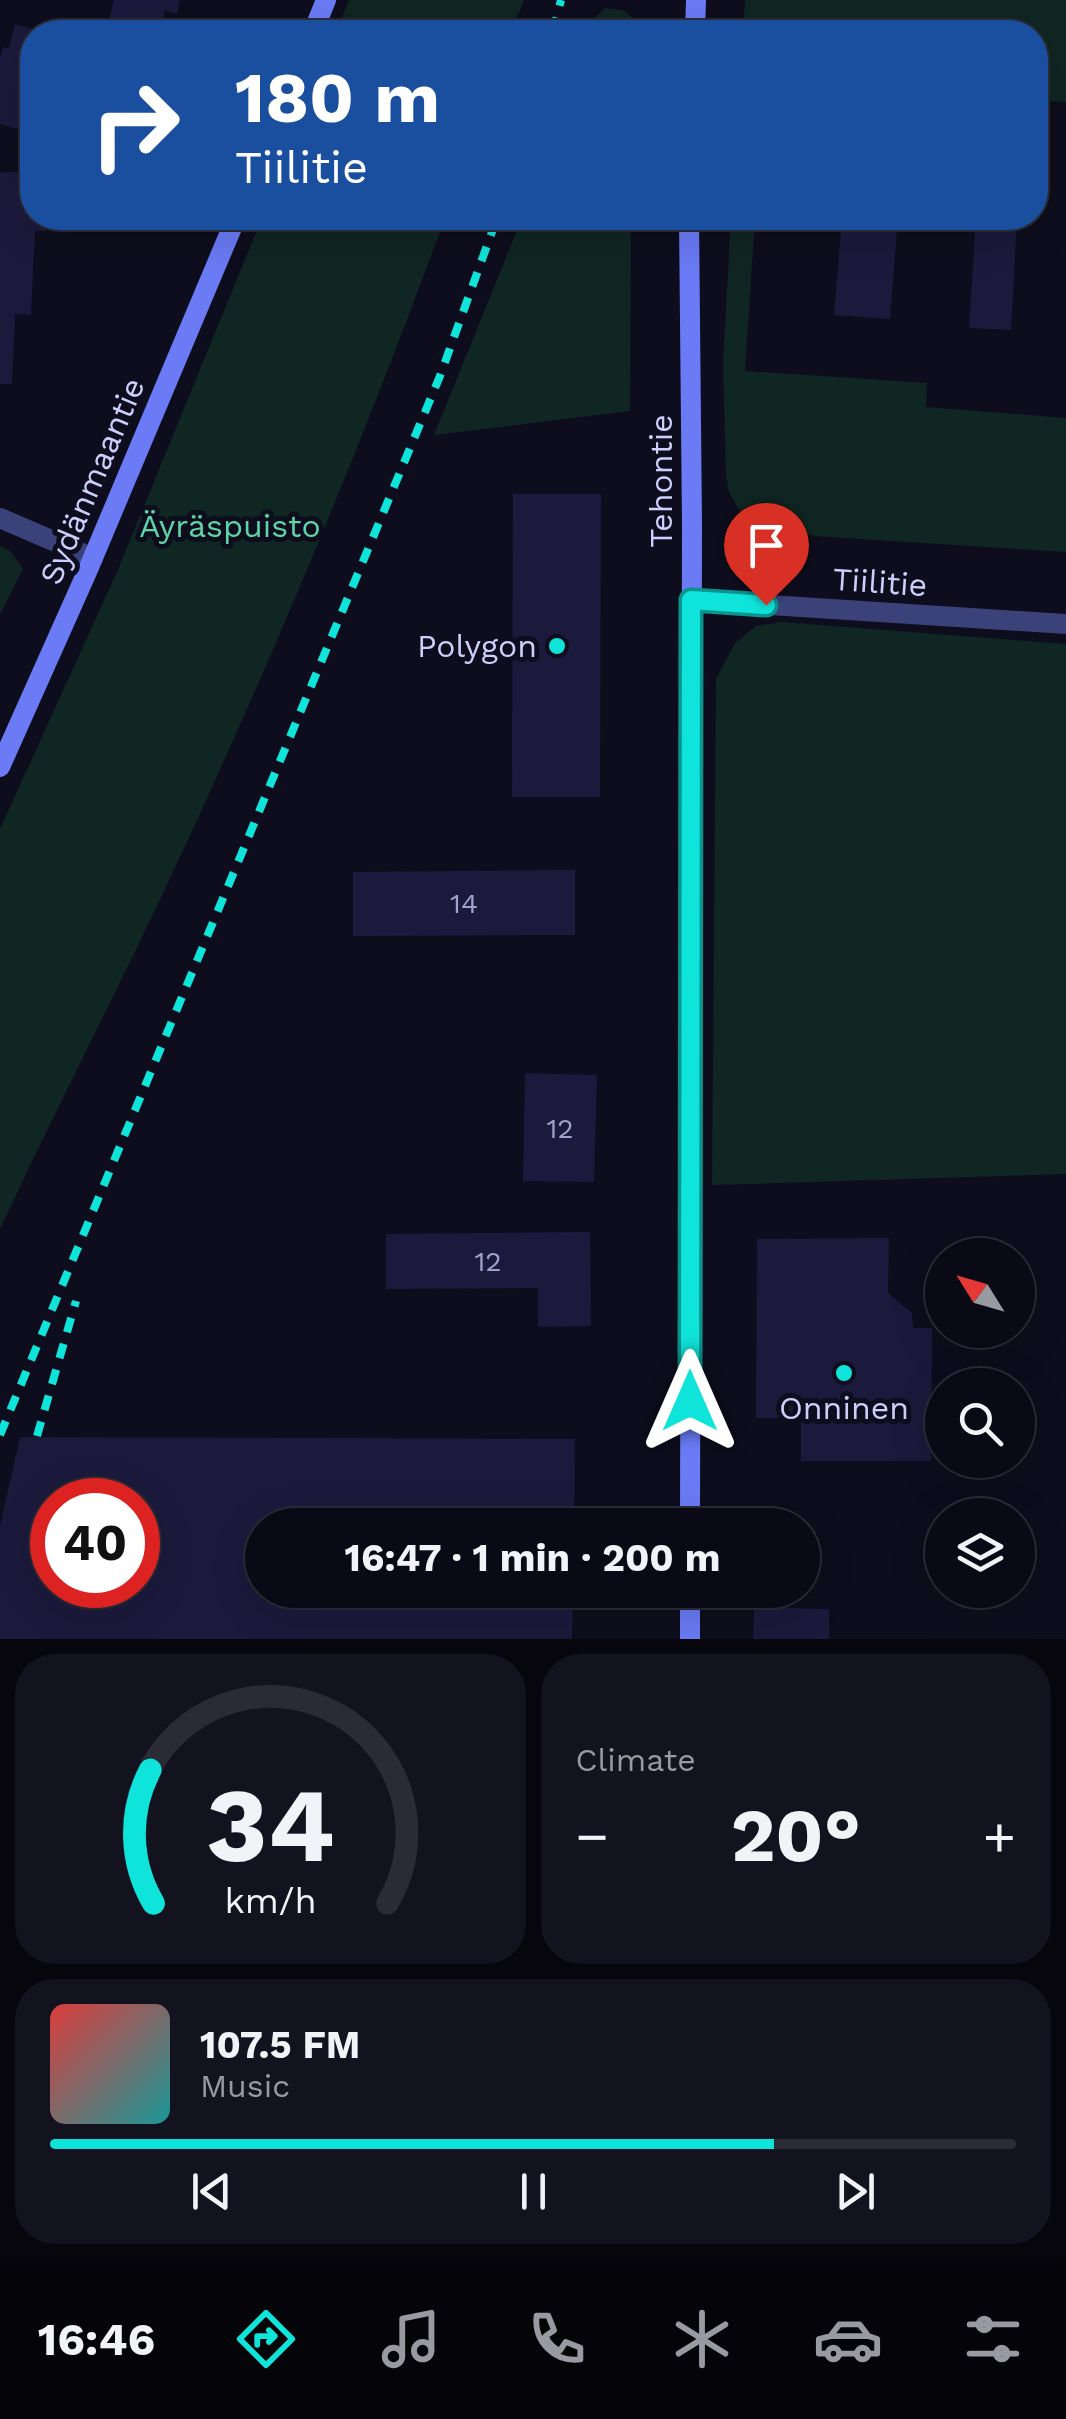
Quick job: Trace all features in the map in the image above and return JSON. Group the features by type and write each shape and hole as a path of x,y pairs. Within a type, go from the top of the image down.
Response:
{"street":[{"name":"Sydänmaantie","path":"0,767 231,230"},
{"name":"Tehontie","path":"689,230 690,1508"},
{"path":"0,518 93,558"},
{"name":"Tiilitie","path":"691,600 1066,624"},
{"path":"690,1608 690,1639"}],"green space":[{"path":"349,0 524,0 516,20 341,20"},
{"path":"745,0 1066,0 1066,102 1048,101 1048,20 744,20"},
{"path":"605,8 625,11 634,20 593,20"},
{"name":"Äyräspuisto","path":"257,230 440,230 347,472 241,724 0,1229 0,829 117,572"},
{"path":"517,230 631,230 630,411 434,435"},
{"path":"730,230 754,230 745,371 927,383 926,407 1066,418 1066,552 814,536 759,526 740,512 729,492 723,364"},
{"path":"0,546 10,551 23,569 0,614"},
{"path":"781,622 1066,644 1066,1174 712,1185 716,679 735,643 756,626"}],"building":[{"path":"114,0 180,0 177,14 165,11 162,20 109,20"},
{"path":"15,24 20,25 17,129 0,124 0,58 3,47 9,48"},
{"path":"0,172 20,173 20,230 46,231 35,231 31,315 15,314 12,384 0,384"},
{"path":"841,230 897,230 890,319 834,315"},
{"path":"975,230 1016,230 1011,330 969,328"},
{"name":"Polygon","path":"513,494 601,494 600,797 512,797"},
{"path":"575,870 575,935 353,936 353,872"},
{"path":"525,1073 597,1075 594,1182 523,1181"},
{"path":"590,1232 591,1326 538,1327 538,1288 386,1289 386,1234"},
{"name":"Onninen","path":"889,1238 888,1293 912,1313 913,1328 925,1328 925,1348 932,1348 932,1368 925,1368 925,1461 801,1461 801,1418 756,1418 757,1239"},
{"path":"20,1437 575,1439 574,1508 245,1508 245,1608 573,1608 572,1639 0,1639 0,1526"},
{"path":"754,1608 829,1609 829,1639 753,1639"}],"railway":[{"path":"556,20 561,0"},
{"path":"0,1435 440,376 493,230"},
{"path":"37,1436 76,1301"}],"place":[{"name":"Polygon","path":"557,646"},
{"name":"Onninen","path":"844,1373"}],"route":[{"path":"690,1401 691,600 766,605"}]}
